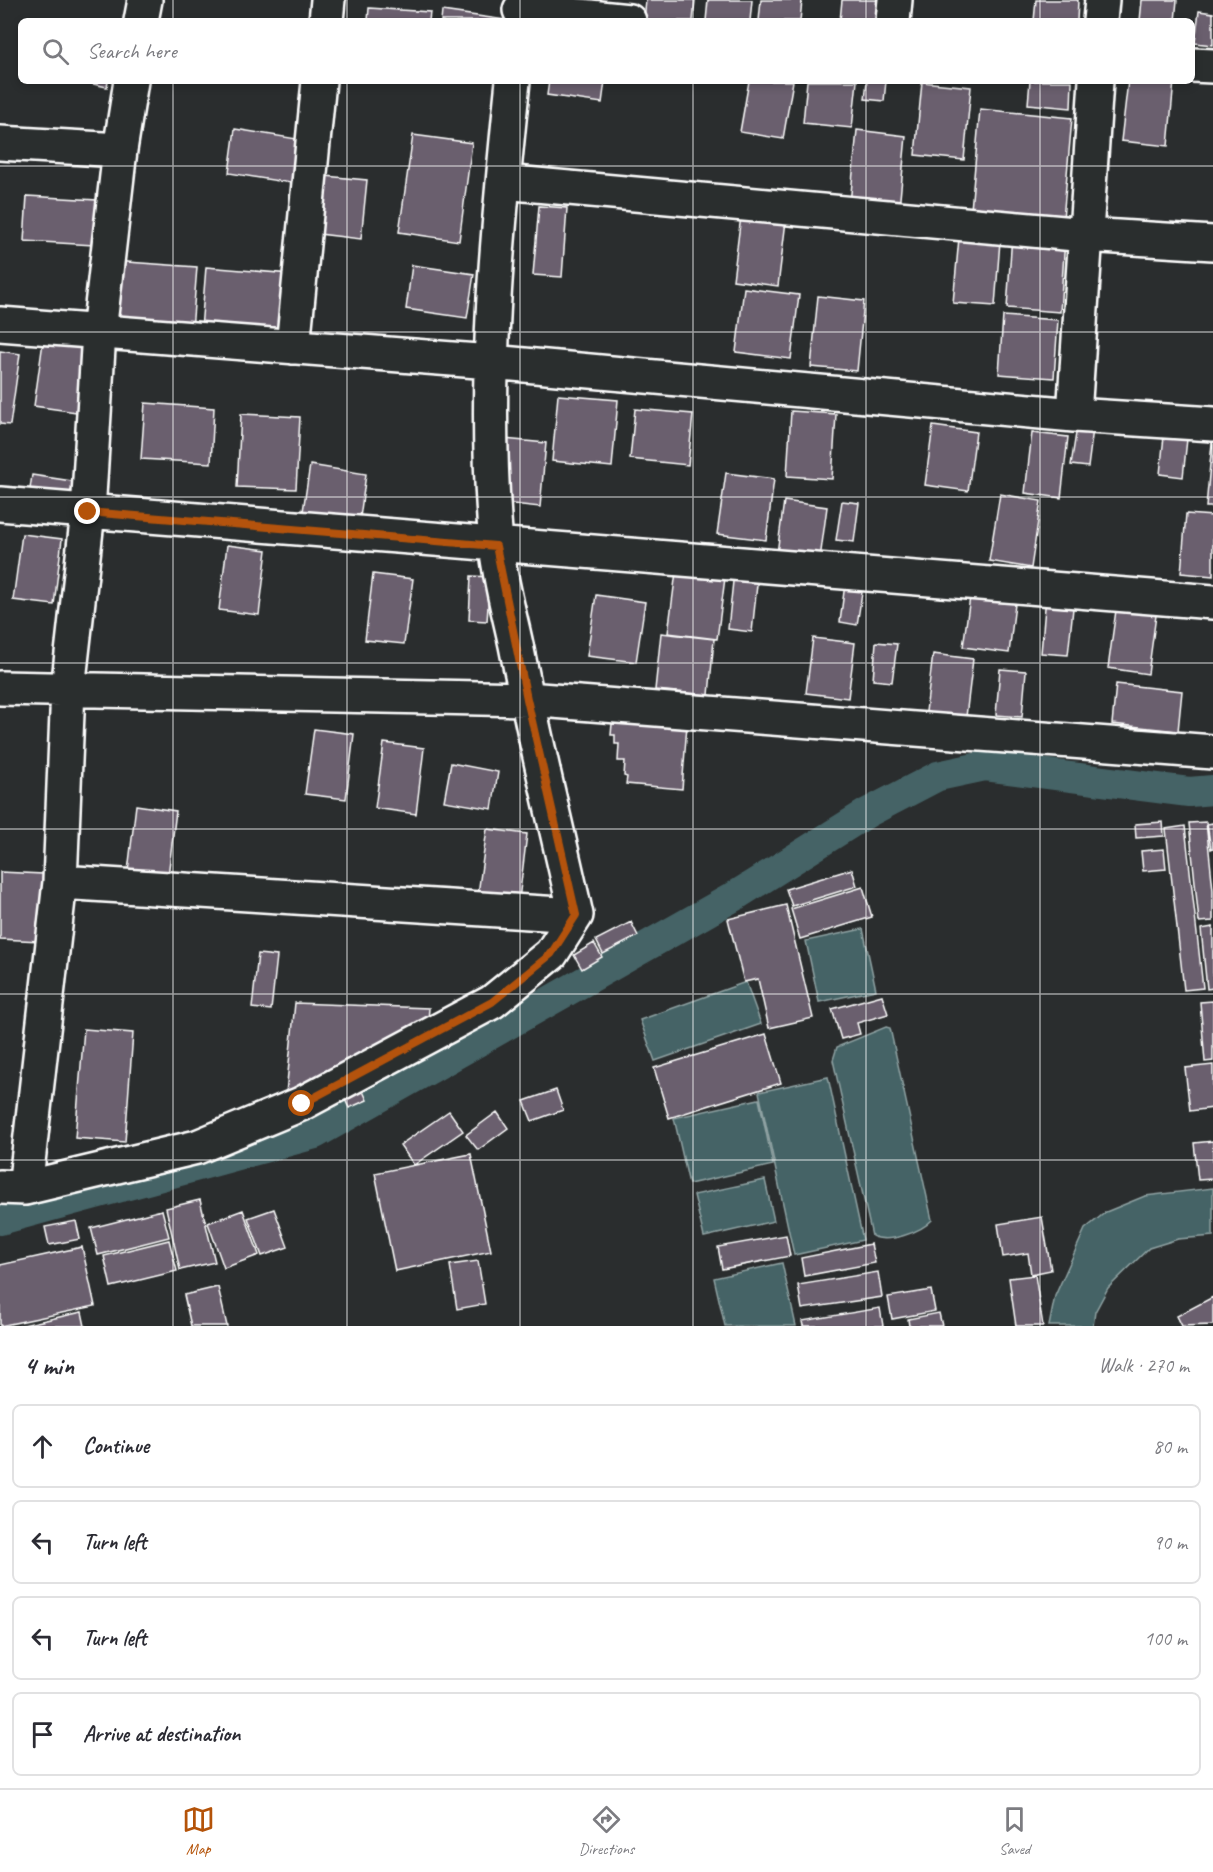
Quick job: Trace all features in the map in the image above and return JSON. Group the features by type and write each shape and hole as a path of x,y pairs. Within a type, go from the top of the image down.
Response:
{"street":[{"path":"141,18 144,0"},
{"path":"326,18 328,0"},
{"path":"893,18 895,0"},
{"path":"1100,18 1102,0"},
{"path":"520,10 599,18"},
{"path":"1195,65 1213,66"},
{"path":"131,84 120,150 99,332 88,512 68,689 60,882 13,1188 197,1147 302,1104 492,1002 551,954 576,915 527,699 496,546 490,453 491,362 503,182 513,84"},
{"path":"293,347 320,84"},
{"path":"1074,415 1096,84"},
{"path":"0,142 120,150"},
{"path":"503,182 1086,235 1213,243"},
{"path":"0,324 491,362 1074,415 1213,424"},
{"path":"0,504 496,546 1213,602"},
{"path":"0,688 527,699 1213,752"},
{"path":"60,882 576,915"}],"water":[{"path":"863,929 876,990 819,1002 806,941"},
{"path":"746,982 761,1024 655,1061 640,1020"},
{"path":"886,1027 890,1028 932,1220 920,1229 904,1236 887,1239 872,1236 833,1060 837,1047"},
{"path":"828,1077 863,1240 794,1255 759,1092"},
{"path":"759,1099 773,1165 689,1184 674,1118"},
{"path":"765,1180 774,1221 704,1237 694,1195"},
{"path":"1213,1188 1213,1236 1178,1239 1149,1248 1108,1288 1095,1312 1093,1326 1049,1326 1055,1296 1085,1229 1106,1212 1145,1196"},
{"path":"782,1263 796,1326 725,1326 714,1278"}],"building":[{"path":"646,0 695,0 693,18 644,18"},
{"path":"708,0 752,0 750,18 706,18"},
{"path":"761,0 802,0 800,18 759,18"},
{"path":"842,0 882,0 880,18 840,18"},
{"path":"1036,0 1078,0 1077,18 1034,18"},
{"path":"1142,0 1177,0 1175,18 1140,18"},
{"path":"369,8 430,12 429,18 368,18"},
{"path":"442,11 491,18 441,18"},
{"path":"1199,11 1213,13 1213,45 1195,43"},
{"path":"549,84 605,84 602,103 547,95"},
{"path":"748,84 792,84 783,139 740,132"},
{"path":"807,84 857,84 852,128 803,123"},
{"path":"867,84 886,84 884,101 865,99"},
{"path":"922,84 971,87 964,160 915,155"},
{"path":"1030,84 1072,84 1071,108 1028,104"},
{"path":"1128,84 1174,84 1168,146 1121,141"},
{"path":"980,109 1072,118 1063,219 971,210"},
{"path":"235,129 297,139 291,183 229,173"},
{"path":"857,130 906,136 899,209 850,204"},
{"path":"413,135 472,143 459,241 399,232"},
{"path":"325,176 367,180 361,239 319,234"},
{"path":"27,196 97,200 94,245 24,241"},
{"path":"539,206 567,208 562,277 533,275"},
{"path":"741,216 786,221 778,286 733,280"},
{"path":"1012,235 1065,239 1060,312 1007,308"},
{"path":"959,238 1000,241 995,306 953,303"},
{"path":"113,261 197,267 192,330 108,323"},
{"path":"412,265 474,274 467,318 406,309"},
{"path":"206,267 291,274 286,336 201,329"},
{"path":"744,288 799,295 791,359 736,352"},
{"path":"818,296 864,301 857,371 811,367"},
{"path":"1003,316 1058,320 1054,378 999,374"},
{"path":"44,335 87,341 76,412 34,406"},
{"path":"0,351 20,354 10,425 0,424"},
{"path":"558,395 618,400 612,467 552,461"},
{"path":"145,403 214,408 211,463 141,459"},
{"path":"635,409 693,414 688,465 630,459"},
{"path":"791,411 836,414 832,479 787,476"},
{"path":"241,414 300,417 296,489 237,487"},
{"path":"933,426 976,432 968,491 925,485"},
{"path":"1077,427 1093,429 1088,467 1071,465"},
{"path":"1032,433 1068,437 1061,498 1025,493"},
{"path":"1164,436 1187,439 1183,477 1160,474"},
{"path":"483,437 546,443 540,507 477,500"},
{"path":"1212,443 1213,507 1206,507"},
{"path":"310,465 366,474 357,539 300,531"},
{"path":"726,473 774,479 766,540 717,534"},
{"path":"32,475 78,482 75,503 29,496"},
{"path":"1000,494 1041,501 1031,568 989,561"},
{"path":"784,501 827,507 819,566 776,561"},
{"path":"842,501 859,503 854,542 836,540"},
{"path":"1186,514 1213,516 1213,576 1181,573"},
{"path":"22,534 62,539 54,605 13,600"},
{"path":"227,545 267,550 259,615 219,610"},
{"path":"676,572 725,578 717,639 668,633"},
{"path":"734,572 758,575 752,632 728,629"},
{"path":"373,574 413,579 404,644 365,640"},
{"path":"471,576 490,577 487,621 469,620"},
{"path":"845,584 863,586 857,625 840,622"},
{"path":"971,590 1016,596 1009,653 963,647"},
{"path":"596,595 645,602 636,662 587,656"},
{"path":"1046,596 1074,599 1068,655 1041,653"},
{"path":"1117,603 1157,608 1148,674 1108,668"},
{"path":"661,633 714,639 709,695 655,690"},
{"path":"813,638 855,643 848,698 806,693"},
{"path":"876,642 897,644 892,682 873,680"},
{"path":"933,654 973,659 965,725 925,720"},
{"path":"1000,669 1026,671 1022,717 996,715"},
{"path":"1116,684 1182,691 1178,731 1112,724"},
{"path":"616,719 687,725 682,789 626,784 625,761 618,761 619,744 615,744 615,735 611,735 612,724 616,724"},
{"path":"314,729 354,734 346,799 305,794"},
{"path":"384,743 424,748 416,814 375,808"},
{"path":"451,763 498,772 492,809 444,801"},
{"path":"136,805 176,811 168,876 128,871"},
{"path":"1163,822 1164,836 1136,838 1135,824"},
{"path":"1206,822 1213,890 1213,921 1199,922 1189,823"},
{"path":"1213,823 1213,848 1211,849 1207,824"},
{"path":"1185,826 1203,988 1184,990 1166,829"},
{"path":"487,829 527,834 519,899 478,894"},
{"path":"1164,849 1166,869 1143,871 1141,851"},
{"path":"852,869 857,886 792,906 786,889"},
{"path":"0,872 43,874 40,941 0,939"},
{"path":"863,887 872,917 800,939 791,909"},
{"path":"786,905 813,1018 769,1028 758,979 744,982 728,919"},
{"path":"631,922 638,936 603,954 596,940"},
{"path":"1213,927 1213,988 1207,989 1201,929"},
{"path":"594,943 602,957 582,969 574,955"},
{"path":"258,954 277,956 271,1010 252,1008"},
{"path":"882,995 888,1014 857,1023 860,1034 841,1039 832,1009"},
{"path":"1213,1001 1213,1061 1205,1062 1200,1002"},
{"path":"295,1003 429,1008 427,1033 286,1093"},
{"path":"84,1029 133,1033 125,1142 75,1138"},
{"path":"766,1034 781,1083 669,1118 654,1068"},
{"path":"1213,1065 1213,1108 1190,1111 1185,1068"},
{"path":"357,1078 367,1100 349,1108 339,1086"},
{"path":"556,1090 563,1110 532,1121 524,1101"},
{"path":"449,1111 463,1131 414,1165 400,1145"},
{"path":"497,1112 508,1128 478,1150 466,1135"},
{"path":"1213,1141 1213,1179 1198,1180 1194,1143"},
{"path":"471,1154 491,1251 395,1271 375,1173"},
{"path":"200,1200 215,1262 180,1270 166,1208"},
{"path":"274,1209 288,1247 262,1256 248,1218"},
{"path":"162,1210 169,1237 98,1255 91,1228"},
{"path":"243,1210 259,1255 224,1268 208,1223"},
{"path":"1042,1217 1051,1270 1031,1274 1028,1253 1003,1257 998,1224"},
{"path":"76,1221 80,1239 49,1245 45,1227"},
{"path":"786,1235 790,1256 722,1269 718,1247"},
{"path":"169,1240 177,1271 111,1287 104,1256"},
{"path":"871,1244 875,1263 804,1276 801,1258"},
{"path":"82,1247 95,1306 0,1326 0,1265"},
{"path":"478,1261 485,1304 457,1309 450,1265"},
{"path":"878,1272 882,1297 802,1309 798,1285"},
{"path":"1035,1275 1043,1326 1016,1326 1009,1278"},
{"path":"218,1287 227,1326 191,1326 184,1295"},
{"path":"931,1290 935,1311 892,1319 888,1297"},
{"path":"1213,1297 1213,1325 1182,1326 1177,1316"},
{"path":"880,1308 883,1326 803,1326 802,1321"},
{"path":"82,1312 85,1326 19,1326"},
{"path":"939,1313 942,1326 909,1326 908,1319"}],"waterway":[{"path":"0,1220 315,1134 735,896 867,813 938,776 985,766 1189,792 1213,790"}],"route":[{"path":"88,512 496,546 527,699 576,915 551,954 492,1002 302,1104"}]}
